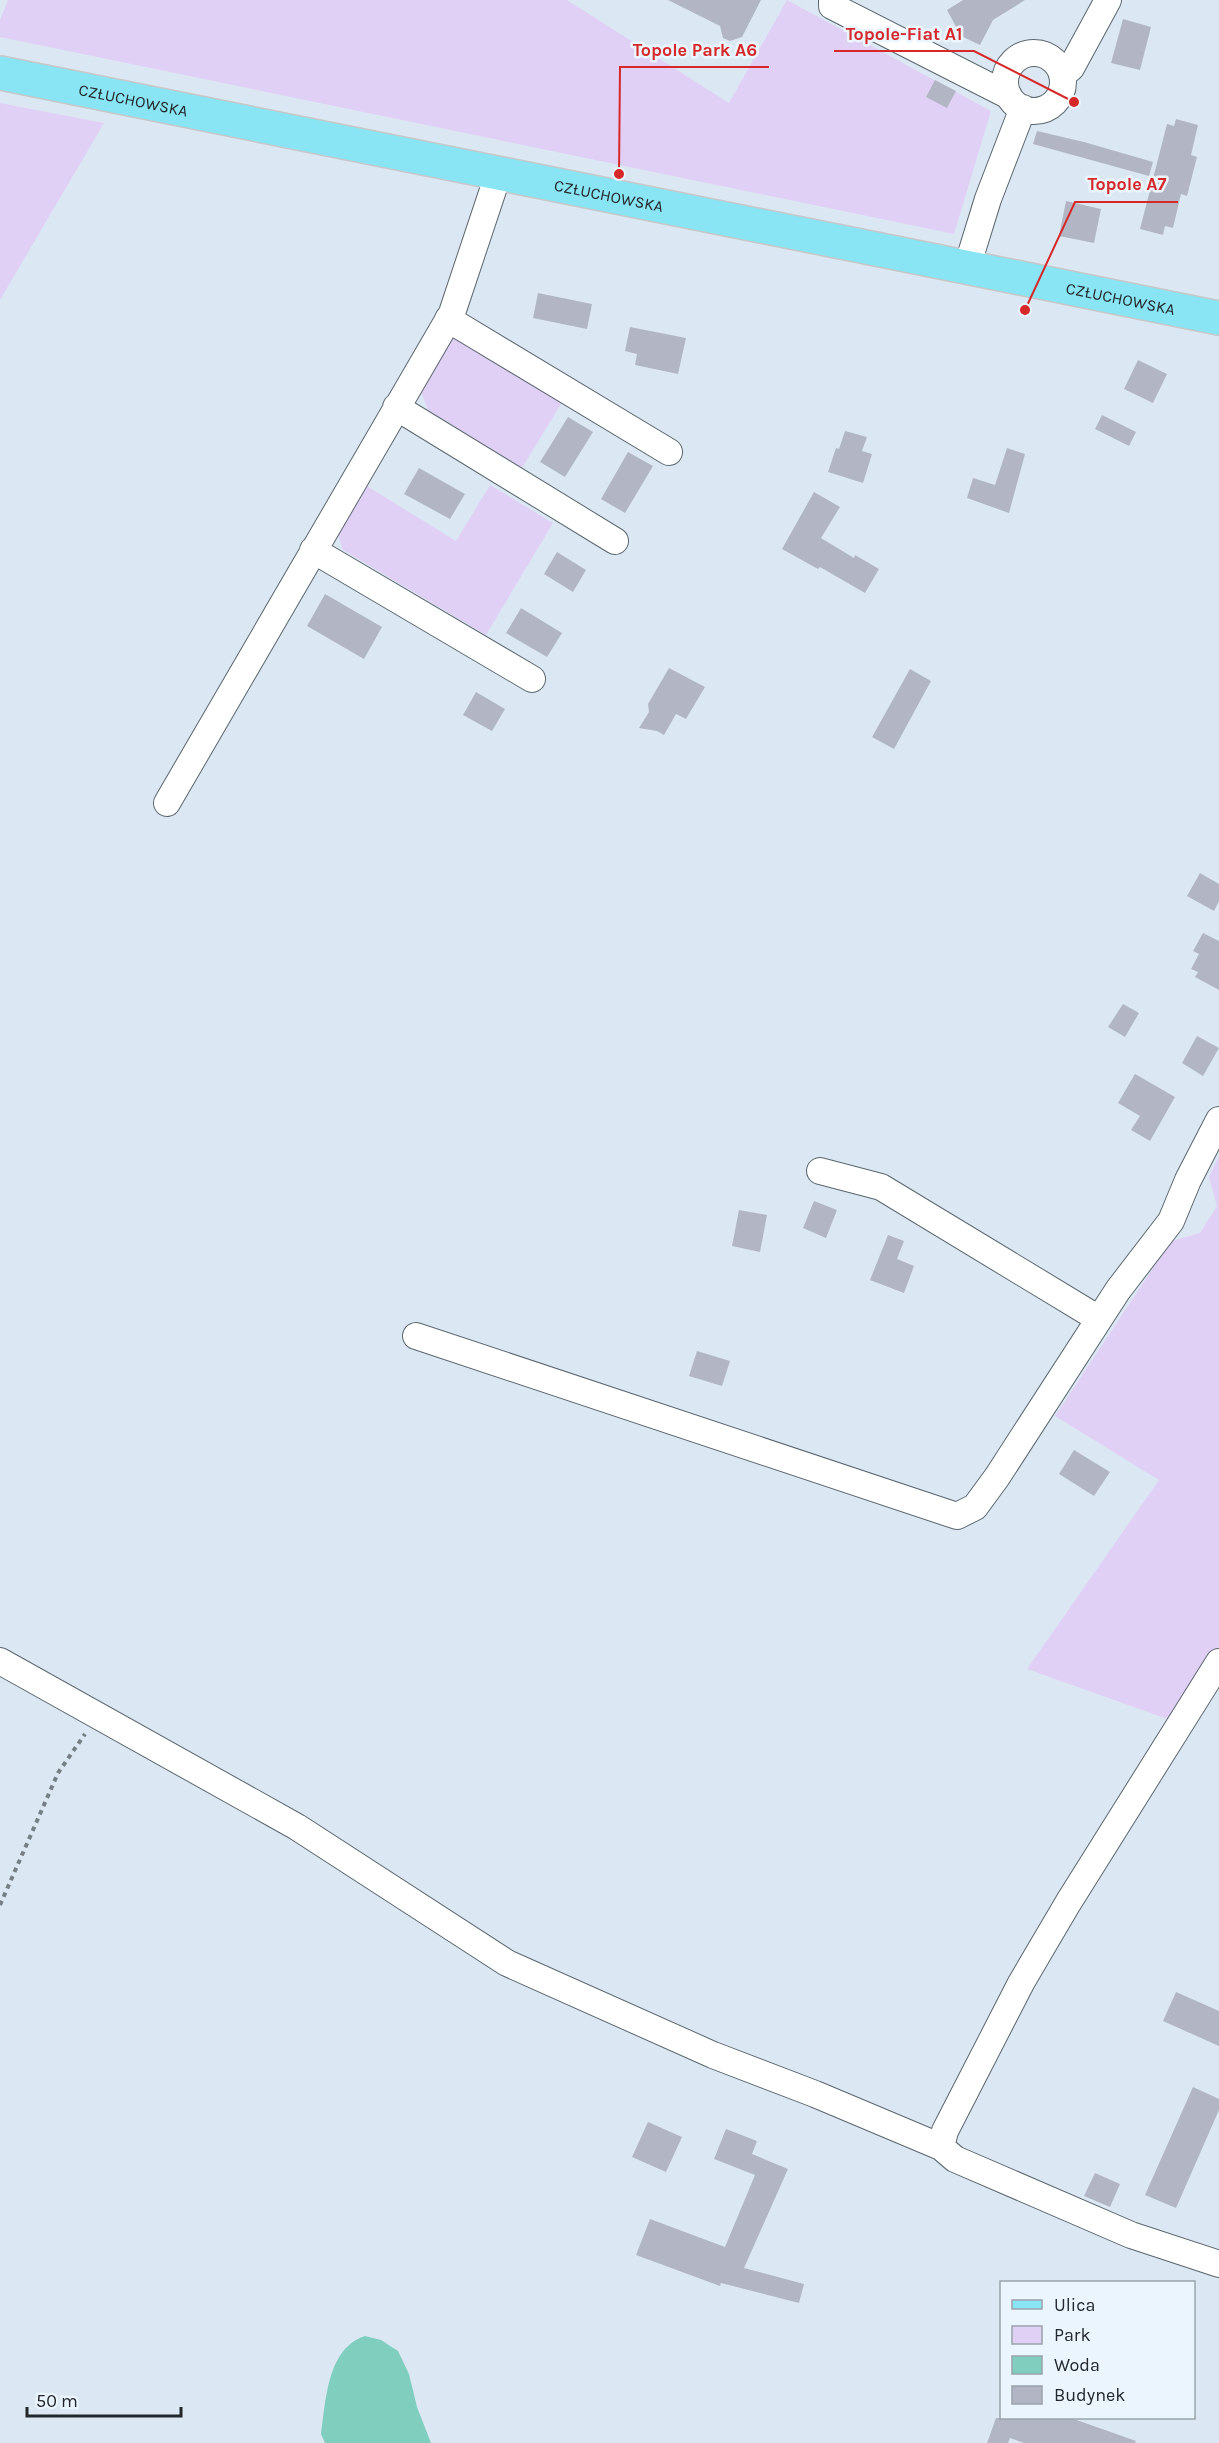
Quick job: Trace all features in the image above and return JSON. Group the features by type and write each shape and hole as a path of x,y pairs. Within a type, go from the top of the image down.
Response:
{"main road":[{"name":"CZŁUCHOWSKA","path":"0,73 498,175 1219,318"}],"street":[{"path":"832,0 832,6 1016,102 1041,110 1050,106 1061,92 1062,75 1051,58 1042,54 1023,55 1009,68 1005,77 1016,102 966,267"},
{"path":"1062,75 1071,68 1108,0"},
{"path":"167,803 448,320 498,175"},
{"path":"448,320 669,452"},
{"path":"396,407 615,541"},
{"path":"313,550 532,679"},
{"path":"416,1336 957,1516 975,1507 997,1477 1118,1290 1171,1221 1188,1180 1219,1120"},
{"path":"820,1171 881,1187 1099,1318"},
{"path":"0,1661 297,1827 507,1963 713,2055 815,2094 942,2147 955,2159 1131,2235 1219,2264"},
{"path":"942,2147 945,2131 1021,1983 1074,1893 1219,1662"}],"path":[{"path":"0,1905 58,1773 98,1716"}],"green space":[{"path":"8,0 567,0 729,103 787,0 991,111 954,234 0,37 0,20"},
{"path":"0,103 104,123 0,300"},
{"path":"455,335 564,399 522,468 428,410 421,392"},
{"path":"490,485 553,523 486,635 343,550 338,535 367,486 456,541"},
{"path":"1219,1156 1219,1646 1173,1721 1027,1669 1159,1480 1055,1416 1171,1241 1200,1233 1217,1206 1209,1177"}],"water":[{"path":"365,2336 381,2340 398,2351 409,2374 417,2407 431,2443 325,2443 321,2434 331,2377 343,2352 352,2342"}],"building":[{"path":"668,0 761,0 742,37 730,41 723,38 720,26"},
{"path":"963,0 1025,0 993,20 980,45 961,36 947,10"},
{"path":"1123,19 1151,27 1140,70 1111,63"},
{"path":"935,80 956,91 947,108 926,97"},
{"path":"1176,119 1198,125 1191,155 1197,157 1187,196 1181,194 1173,228 1165,226 1163,235 1140,229 1167,124 1174,126"},
{"path":"1037,131 1153,162 1149,176 1033,144"},
{"path":"1066,201 1101,209 1094,243 1059,236"},
{"path":"538,293 592,304 587,329 533,318"},
{"path":"630,327 686,338 678,374 635,365 637,354 625,351"},
{"path":"1138,360 1167,374 1153,403 1124,389"},
{"path":"1102,415 1136,432 1129,446 1095,429"},
{"path":"568,417 593,432 565,477 540,462"},
{"path":"845,431 867,437 862,451 872,454 863,483 828,472 836,448 839,449"},
{"path":"1007,448 1025,454 1009,513 967,498 973,478 995,485"},
{"path":"628,452 653,466 625,513 601,499"},
{"path":"419,468 465,494 450,519 404,494"},
{"path":"814,492 840,507 821,538 854,558 855,555 879,569 865,593 820,567 818,569 782,549"},
{"path":"557,552 586,570 573,592 544,574"},
{"path":"325,594 382,627 364,659 307,626"},
{"path":"521,608 562,633 547,657 506,633"},
{"path":"669,668 705,687 686,719 676,714 664,735 657,731 639,728 649,712 648,704"},
{"path":"910,669 931,681 894,749 872,737"},
{"path":"476,692 505,709 492,731 463,715"},
{"path":"1200,873 1219,884 1219,901 1214,911 1187,896"},
{"path":"1203,933 1219,941 1219,990 1195,977 1198,972 1191,969 1199,954 1193,951"},
{"path":"1123,1004 1139,1013 1125,1037 1108,1027"},
{"path":"1197,1036 1219,1048 1203,1076 1182,1063"},
{"path":"1135,1074 1175,1097 1150,1141 1131,1130 1140,1116 1118,1103"},
{"path":"814,1201 837,1210 826,1238 803,1228"},
{"path":"739,1210 767,1215 760,1252 732,1246"},
{"path":"888,1235 904,1241 897,1259 914,1266 904,1293 870,1280"},
{"path":"697,1351 730,1361 722,1386 689,1376"},
{"path":"1074,1450 1110,1472 1094,1496 1059,1474"},
{"path":"1176,1992 1219,2011 1219,2046 1163,2021"},
{"path":"1193,2087 1219,2099 1219,2110 1176,2208 1145,2195"},
{"path":"648,2122 682,2137 666,2172 632,2157"},
{"path":"726,2129 757,2141 752,2154 788,2169 744,2268 804,2284 799,2303 721,2283 720,2286 636,2255 650,2219 725,2247 755,2175 714,2159"},
{"path":"1095,2173 1120,2184 1110,2207 1084,2196"},
{"path":"996,2418 1074,2419 1136,2441 1135,2443 1024,2443 1010,2438 1008,2443 987,2443"}],"place":[{"name":"Topole-Fiat A1","path":"1074,102"},
{"name":"Topole Park A6","path":"619,174"},
{"name":"Topole A7","path":"1025,310"}]}
